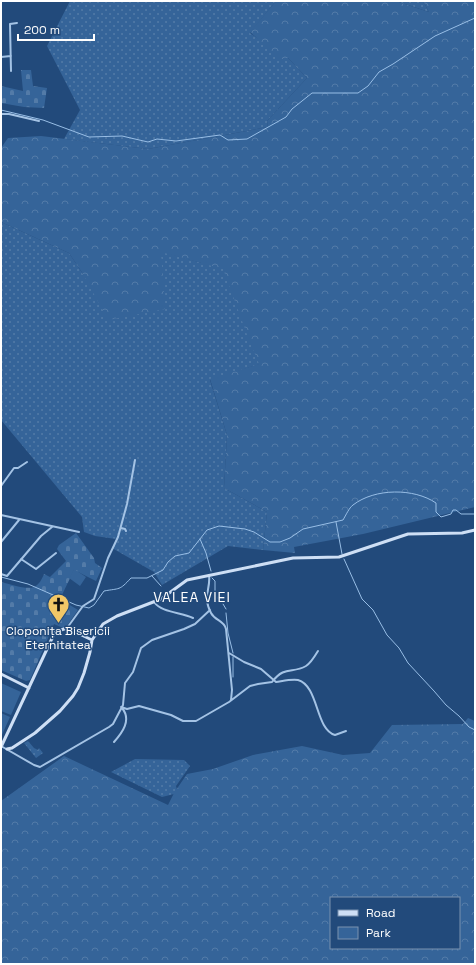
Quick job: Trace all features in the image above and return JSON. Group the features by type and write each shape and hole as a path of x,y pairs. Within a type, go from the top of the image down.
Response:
{"street":[{"path":"11,71 10,24 17,23"},
{"path":"1,57 11,56"},
{"path":"1,114 9,114 39,121"},
{"path":"135,460 121,528 108,558 94,599 83,606 67,628 60,630 53,635 1,746 40,767 109,728 113,724 123,704 125,683 133,672 141,648 152,640 195,624 210,610"},
{"path":"1,486 14,468 18,468 27,462"},
{"path":"1,515 79,532"},
{"path":"1,542 19,520"},
{"path":"1,574 7,576 41,536 52,527"},
{"path":"121,528 125,528 126,532"},
{"path":"7,749 12,748 35,734 60,711 73,696 78,688 86,667 92,640 99,628 106,621 161,599 187,580 208,574 293,558 340,557 408,534 462,533 475,530"},
{"path":"21,559 36,569 56,553"},
{"path":"208,574 209,578 206,598 210,610 214,617 223,622 226,626 232,690 230,701"},
{"path":"154,602 166,610 193,618"},
{"path":"67,628 92,640"},
{"path":"121,707 127,709 139,706 171,715 183,721 196,721 230,701 250,686 272,682 282,672 308,665 318,651"},
{"path":"229,652 244,662 261,669 276,682 295,680 303,682 310,691 322,720 330,732 335,735 346,731"},
{"path":"1,674 29,688"},
{"path":"114,742 126,725 125,712 121,707"}],"green space":[{"path":"70,1 276,1 250,33 288,58 307,78 267,121 268,127 148,149 64,139 80,110 47,46"},
{"path":"276,1 396,1 429,12 423,1 475,1 475,507 363,534 294,547 295,553 263,550 267,512 224,488 227,435 210,379 259,364 222,266 216,267 161,252 165,309 108,320 83,274 69,253 1,222 1,148 8,138 41,136 148,149 268,127 267,121 307,78 288,58 281,59 250,32"},
{"path":"396,1 423,1 429,12"},
{"path":"21,70 31,70 33,86 47,88 44,108 24,107 1,103 1,86 23,91"},
{"path":"1,222 69,253 83,274 160,251 202,263 208,262 226,267 260,364 210,380 227,435 224,488 267,512 263,550 228,546 162,585 154,572 112,548 116,539 95,536 84,532 82,517 1,420"},
{"path":"76,533 94,558 95,563 102,568 96,581 74,570 60,599 78,610 66,627 63,628 54,624 30,680 26,681 1,670 1,582 31,588 39,583 44,574 50,577 66,561 57,549 59,545"},
{"path":"74,569 86,577 80,586 69,578"},
{"path":"1,683 21,692 11,715 1,711"},
{"path":"1,713 10,717 1,737"},
{"path":"468,718 475,721 475,964 1,964 1,801 64,756 168,805 187,774 213,769 253,755 302,746 343,755 370,753 392,725 463,724"},
{"path":"28,741 34,748 38,750 39,748 43,753 36,758 24,743"},
{"path":"135,759 184,760 190,766 176,786 178,793 162,797 111,772"}],"waterway":[{"path":"1,110 43,120 89,137 122,136 148,142 157,139 176,141 220,135 228,140 247,139 286,117 292,109 312,93 358,93 368,86 379,72 435,36 475,18"},
{"path":"1,577 28,584 76,605 89,608 94,605 104,591 119,588 131,578 147,578 163,570 168,562 175,556 189,553 207,530 219,526 245,529 254,532 270,542 280,542 290,538 303,529 343,520 352,506 362,499 372,495 394,492 427,498 436,503 436,512 441,517 451,514 453,510 456,510 461,514 475,514"},
{"path":"336,522 342,554"},
{"path":"200,539 211,571"},
{"path":"344,559 362,599 373,610 387,635 399,648 408,663 446,705 469,727 475,730"},
{"path":"152,576 161,586"},
{"path":"212,578 215,581 215,593 218,599"},
{"path":"223,604 226,609"},
{"path":"226,613 228,633 233,653"},
{"path":"233,657 233,677"}],"place":[{"name":"Cloponița Bisericii Eternitatea","path":"58,624"}],"district":[{"name":"VALEA VIEI","path":"192,597"}]}
